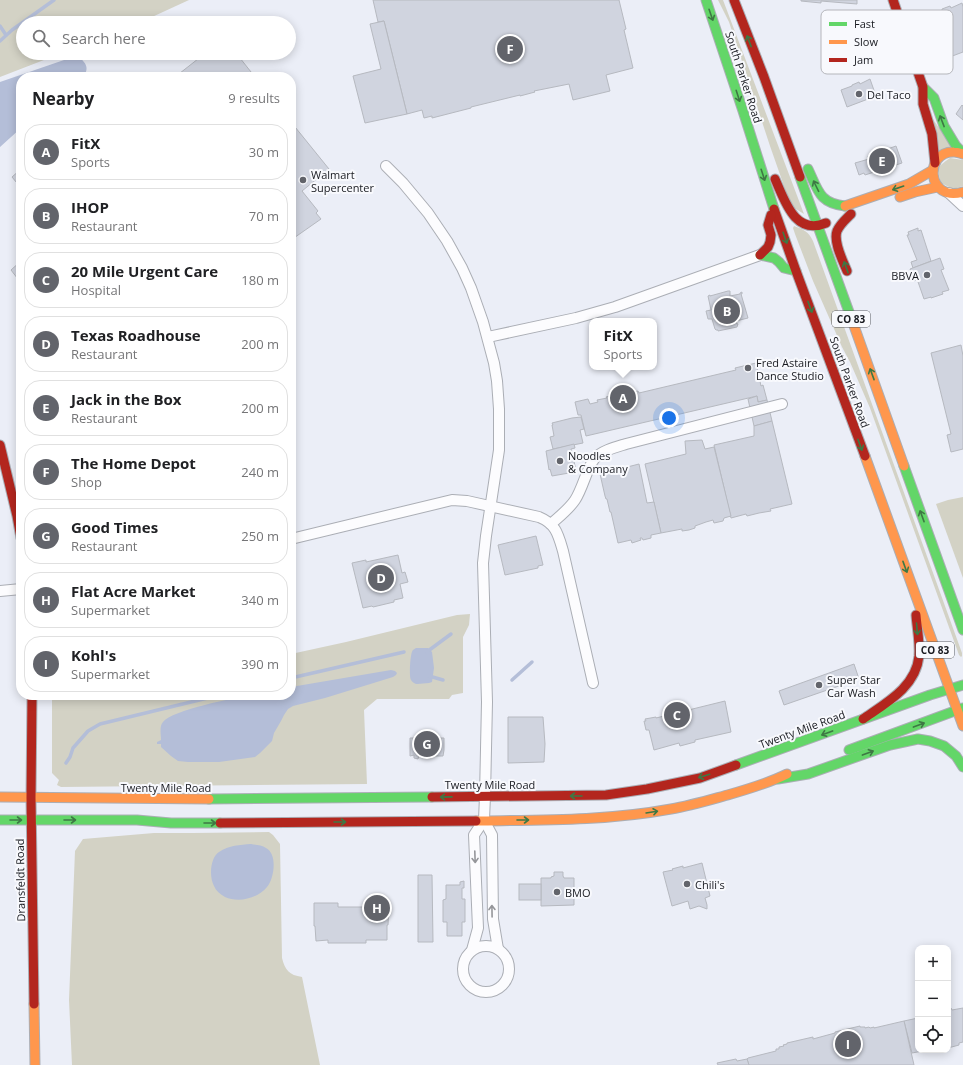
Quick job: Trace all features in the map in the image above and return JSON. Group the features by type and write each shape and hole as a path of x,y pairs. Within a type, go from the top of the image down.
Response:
{"main road":[{"name":"South Parker Road","path":"706,0 773,206 796,271 950,689 960,709 963,726"},
{"name":"South Parker Road","path":"734,0 764,77 963,630"},
{"path":"893,0 896,10"},
{"path":"919,74 923,87 923,104 932,134 934,180 938,187 945,192 955,194 963,192"},
{"path":"764,77 821,196 825,201 832,204 845,206 909,184 934,167 941,156 948,152 963,154"},
{"path":"923,87 934,98 944,126 956,146 963,154"},
{"path":"743,111 790,212 798,221 813,227 854,213 839,227 836,235 849,276"},
{"path":"895,199 915,192 938,187"},
{"path":"760,255 768,247 770,242 771,235 768,225 773,206"},
{"path":"760,255 771,257 781,262 784,268 796,271"},
{"path":"885,391 885,411"},
{"path":"0,445 16,512"},
{"path":"863,720 902,690 911,680 916,670 919,657 914,590"},
{"path":"950,592 963,602"},
{"name":"Twenty Mile Road","path":"0,797 174,800 606,795 664,786 700,778 963,685"},
{"name":"Dransfeldt Road","path":"32,700 31,820 35,1065"},
{"path":"778,779 793,770 960,709"},
{"path":"0,820 137,820 170,823 565,820 653,812 711,799 778,779 808,774 890,745 910,740 930,740 944,746 956,756 963,767"}],"street":[{"path":"386,166 404,183 420,203 453,250 480,310 488,337 497,381 499,450 483,563 487,702 484,820 492,835 493,920 498,949"},
{"path":"949,193 963,206"},
{"path":"488,337 576,318 615,307 760,255"},
{"path":"551,524 566,511 576,499 592,462 601,454 612,448 782,404"},
{"path":"296,538 452,500 467,501 539,517 546,520 556,531 563,551 594,683"},
{"path":"0,591 16,589"},
{"path":"472,950 483,946 488,946 502,951 509,968 508,977 499,988 488,992 476,990 468,984 463,974 464,962 472,950 478,928 474,835 484,820"}],"shaded area":[{"path":"0,0 189,0 154,16 16,16 16,60 44,60 0,77"},
{"path":"718,0 723,0 804,214 791,206 729,22"},
{"path":"932,118 952,146 939,152"},
{"path":"950,158 963,160 963,186 953,189 941,183 938,171 940,166"},
{"path":"794,226 805,231 810,235 813,241 962,653 961,657 870,408 813,281 795,234 793,228"},
{"path":"963,497 963,578 936,504"},
{"path":"470,614 469,625 463,637 463,693 452,695 449,699 377,699 364,710 367,784 61,787 57,785 59,780 52,773 52,700 296,700 296,653 457,615"},
{"path":"269,832 280,844 282,958 288,971 294,975 302,977 320,1065 72,1065 69,1000 75,851 83,839 154,833"}],"water":[{"path":"64,60 82,60 87,68 86,72 29,72"},
{"path":"16,76 16,133 0,147 0,82"},
{"path":"416,648 428,648 432,652 434,668 432,682 417,684 410,678 411,655 413,650"},
{"path":"391,670 397,673 393,677 325,698 293,706 288,709 284,715 274,733 272,741 255,757 219,762 178,761 161,747 161,744 157,744 157,742 161,740 161,728 163,722 178,713 227,700 296,700 296,686"},
{"path":"251,844 264,847 270,851 274,867 269,883 263,891 247,899 236,900 225,897 217,891 212,882 212,863 219,852 227,848"}],"building":[{"path":"373,0 619,0 633,68 606,75 610,91 573,100 569,84 534,91 535,92 432,118 432,116 424,118 422,110 407,114 384,21 378,22"},
{"path":"801,0 857,0 857,4 821,1 821,3"},
{"path":"962,3 963,52 953,56 953,10 942,10 950,6 951,8"},
{"path":"384,21 407,114 365,123 353,76 381,69 370,24"},
{"path":"197,60 242,60 251,72 181,72"},
{"name":"Del Taco","path":"870,79 876,96 847,107 841,90"},
{"path":"962,105 963,106 963,120 956,114"},
{"name":"Walmart Supercenter","path":"296,128 329,169 302,191 318,211 316,213 321,219 296,236"},
{"path":"896,146 902,163 865,175 864,173 859,175 855,163 869,159 868,156"},
{"path":"16,173 16,182 12,177"},
{"path":"918,228 918,231 921,230 931,261 913,268 911,262 917,260 907,235 909,235 908,232"},
{"name":"BBVA","path":"940,258 944,269 941,270 949,290 942,292 943,294 924,299 917,279 914,281 910,269"},
{"path":"16,266 16,276 11,270"},
{"path":"730,291 730,296 740,294 742,292 741,294 748,318 736,321 738,324 737,327 718,331 715,329 712,319 708,319 706,311 711,310 708,296"},
{"path":"961,345 963,356 963,449 951,452 947,435 951,434 931,353"},
{"path":"756,363 761,386 763,385 767,400 758,402 757,396 586,436 581,415 578,415 575,402 588,399 590,404 598,402 597,400 607,398 606,397 638,391 639,393 736,370 735,368"},
{"path":"757,396 758,402 767,400 772,421 754,426 748,399"},
{"path":"581,417 584,429 580,430 583,443 553,449 550,437 554,436 552,423"},
{"path":"772,421 792,504 770,509 771,511 747,516 746,514 731,518 714,445 754,436 754,426"},
{"path":"702,440 705,449 714,447 731,516 724,518 723,521 714,523 713,520 706,522 689,530 682,531 682,529 661,533 645,464 686,454 685,441"},
{"name":"Noodles & Company","path":"574,444 575,448 571,449 576,470 570,471 569,473 552,476 550,469 549,470 546,451"},
{"path":"639,464 647,503 654,502 661,533 651,535 651,538 643,540 640,538 641,540 632,543 631,540 618,543 600,474"},
{"path":"536,536 543,565 538,566 538,568 505,575 498,545"},
{"path":"398,555 402,573 405,572 408,582 400,584 403,598 394,600 394,602 363,608 352,563 366,560 366,562"},
{"name":"Super Star Car Wash","path":"854,664 859,679 784,705 779,691"},
{"path":"725,701 731,732 695,740 695,742 680,746 679,743 654,750 649,730 646,730 645,719 656,718"},
{"path":"508,717 543,717 545,744 544,762 508,763"},
{"path":"423,735 429,735 429,738 444,738 443,756 431,756 431,758 426,758 426,755 419,755 418,759 414,758 414,755 410,756 410,738 423,738"},
{"name":"Chili's","path":"702,863 710,896 705,898 707,909 699,906 690,909 688,901 672,906 663,872 683,866 683,868"},
{"name":"BMO","path":"554,872 563,872 564,878 574,878 574,905 541,906 541,878 551,878 554,876"},
{"path":"418,875 432,875 433,942 418,942"},
{"path":"464,881 464,888 462,888 462,899 465,899 465,922 462,922 462,936 447,936 447,922 443,922 443,900 446,899 446,885 460,885 460,882"},
{"path":"519,884 541,884 541,900 519,900"},
{"path":"314,903 338,903 338,907 364,907 364,903 389,903 387,940 366,940 366,943 328,943 328,940 316,941 314,926"},
{"path":"951,1008 952,1010 963,1008 963,1042 959,1043 959,1045 951,1047"},
{"path":"915,1019 915,1052 912,1053 904,1021"},
{"path":"904,1021 914,1065 749,1065 747,1059 776,1051 776,1049 779,1049 779,1047 784,1046 783,1045 787,1043 813,1037 813,1039 860,1026 865,1028 874,1028"},
{"path":"736,1059 737,1061 747,1059 749,1065 718,1065 717,1063"}],"waterway":[{"path":"32,16 54,0"},
{"path":"0,26 6,35"},
{"path":"0,41 16,27"},
{"path":"427,653 451,634"},
{"path":"296,677 404,652"},
{"path":"512,680 532,662"},
{"path":"429,676 443,680"},
{"path":"66,763 73,748 88,731 100,724 199,700"}],"traffic: fast":[{"path":"706,0 774,209"},
{"path":"923,87 934,98 944,126 956,146 963,153"},
{"path":"808,169 820,194 830,202 845,206"},
{"path":"800,177 853,323"},
{"path":"760,255 774,258 784,268 796,271"},
{"path":"904,466 963,630"},
{"path":"736,765 930,695 963,685"},
{"path":"849,750 963,708"},
{"path":"778,779 808,774 890,745 918,739 944,746 956,756 963,767"},
{"path":"209,799 432,797"},
{"path":"0,820 137,820 171,823 220,823"}],"traffic: slow":[{"path":"963,154 954,152 944,154 937,159 933,176 936,184 942,190 951,193 963,192"},
{"path":"845,206 909,184 933,170"},
{"path":"900,197 938,187"},
{"path":"853,323 904,466"},
{"path":"865,456 963,726"},
{"path":"476,821 598,818 647,813 678,808 711,800 772,781 787,774"},
{"path":"0,797 209,799"},
{"path":"34,1004 35,1065"}],"traffic: jam":[{"path":"734,0 764,77 800,177"},
{"path":"893,0 896,10"},
{"path":"919,74 923,87 923,104 932,134 935,163"},
{"path":"775,179 787,206 799,221 806,225 815,226 826,223"},
{"path":"774,209 865,456"},
{"path":"847,271 839,251 836,235 840,226 851,214"},
{"path":"760,255 768,247 770,242 771,235 768,225 771,215"},
{"path":"0,445 16,512"},
{"path":"863,719 890,700 912,677 917,667 919,656 916,615"},
{"path":"32,700 31,798 34,1004"},
{"path":"432,797 606,795 647,789 700,778 736,765"},
{"path":"220,823 476,821"}],"place":[{"name":"The Home Depot","path":"510,49"},
{"name":"Del Taco","path":"859,94"},
{"name":"Jack in the Box","path":"882,161"},
{"name":"Walmart Supercenter","path":"303,180"},
{"name":"BBVA","path":"927,275"},
{"name":"IHOP","path":"727,311"},
{"name":"Fred Astaire Dance Studio","path":"748,368"},
{"name":"FitX","path":"623,398"},
{"name":"Noodles & Company","path":"560,461"},
{"name":"Texas Roadhouse","path":"381,578"},
{"name":"Super Star Car Wash","path":"819,685"},
{"name":"20 Mile Urgent Care","path":"677,715"},
{"name":"Good Times","path":"427,744"},
{"name":"Chili's","path":"687,884"},
{"name":"BMO","path":"557,892"},
{"name":"Flat Acre Market","path":"377,908"},
{"name":"Kohl's","path":"848,1044"}]}
